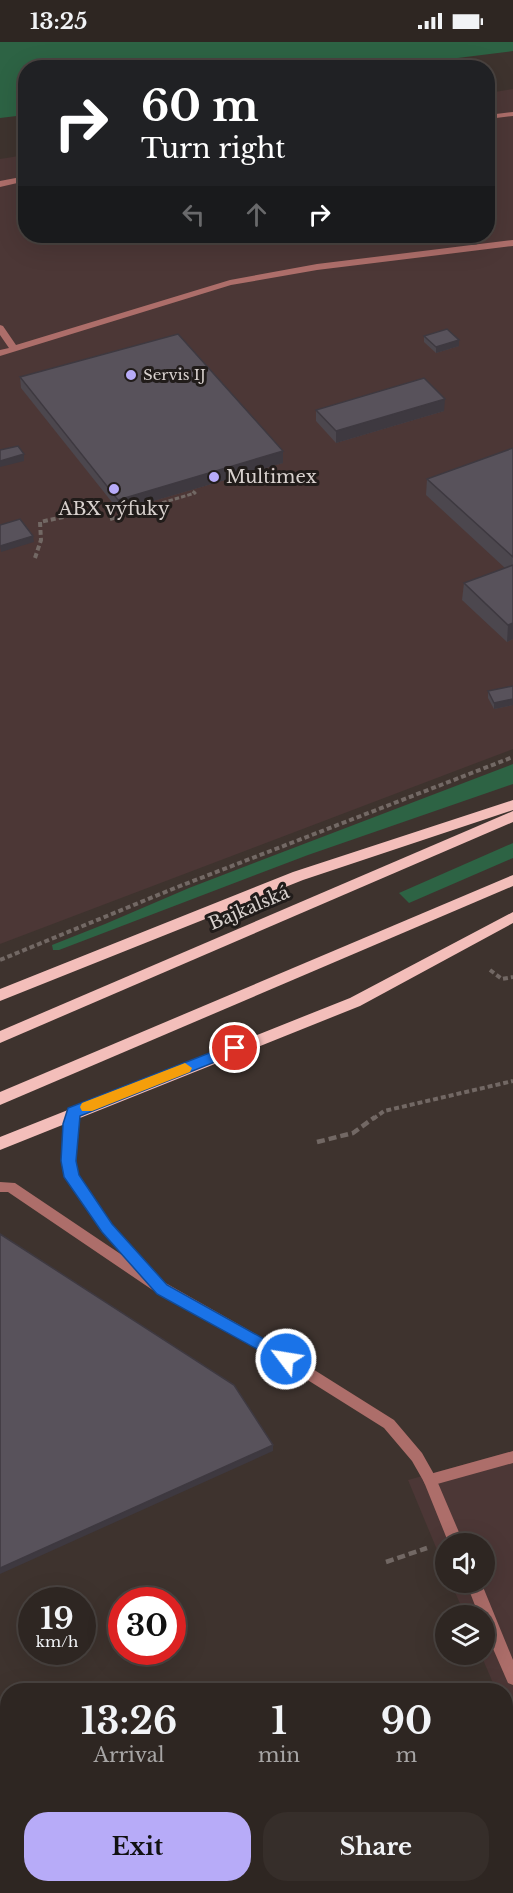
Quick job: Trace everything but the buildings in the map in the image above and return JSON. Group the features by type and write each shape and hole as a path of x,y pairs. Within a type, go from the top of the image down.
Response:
{"main road":[{"path":"0,994 298,876 513,805"},
{"name":"Bajkalská","path":"0,1037 513,816"},
{"path":"0,1099 513,880"},
{"path":"0,1144 73,1112 355,1002 513,917"}],"street":[{"path":"495,116 513,114"},
{"path":"0,183 18,180"},
{"path":"0,353 230,283 317,267 513,243"},
{"path":"0,328 14,349"},
{"path":"73,1112 69,1135 69,1161 72,1177 107,1228 162,1290"},
{"path":"0,1187 10,1187 162,1290 268,1348 389,1424 417,1457 430,1480 452,1533"},
{"path":"430,1480 513,1457"},
{"path":"478,1593 513,1678"}],"path":[{"path":"110,519 195,494 191,490"},
{"path":"35,558 41,540 39,522 77,514"},
{"path":"0,960 175,888 513,757"},
{"path":"490,970 502,979 513,977"},
{"path":"317,1142 353,1132 384,1112 513,1081"},
{"path":"386,1562 428,1548"}],"shaded area":[{"path":"513,89 513,749 0,944 0,159 18,156 18,243 495,243 495,92"},
{"path":"513,1451 513,1683 493,1683 485,1665 495,1665 495,1605 461,1605 455,1593 495,1593 495,1533 435,1533 435,1545 408,1480"}],"green space":[{"path":"0,42 513,42 513,51 441,60 18,60 18,116 0,118"},
{"path":"513,764 513,784 308,855 59,950 53,950 52,945 189,888"},
{"path":"513,843 513,858 409,903 399,893"}],"slow traffic":[{"path":"87,1107 185,1068"}],"place":[{"name":"Servis IJ","path":"131,375"},
{"name":"Multimex","path":"214,477"},
{"name":"ABX výfuky","path":"114,489"}],"route":[{"path":"235,1048 73,1112 69,1135 69,1161 72,1177 107,1228 162,1290 286,1359"}]}
